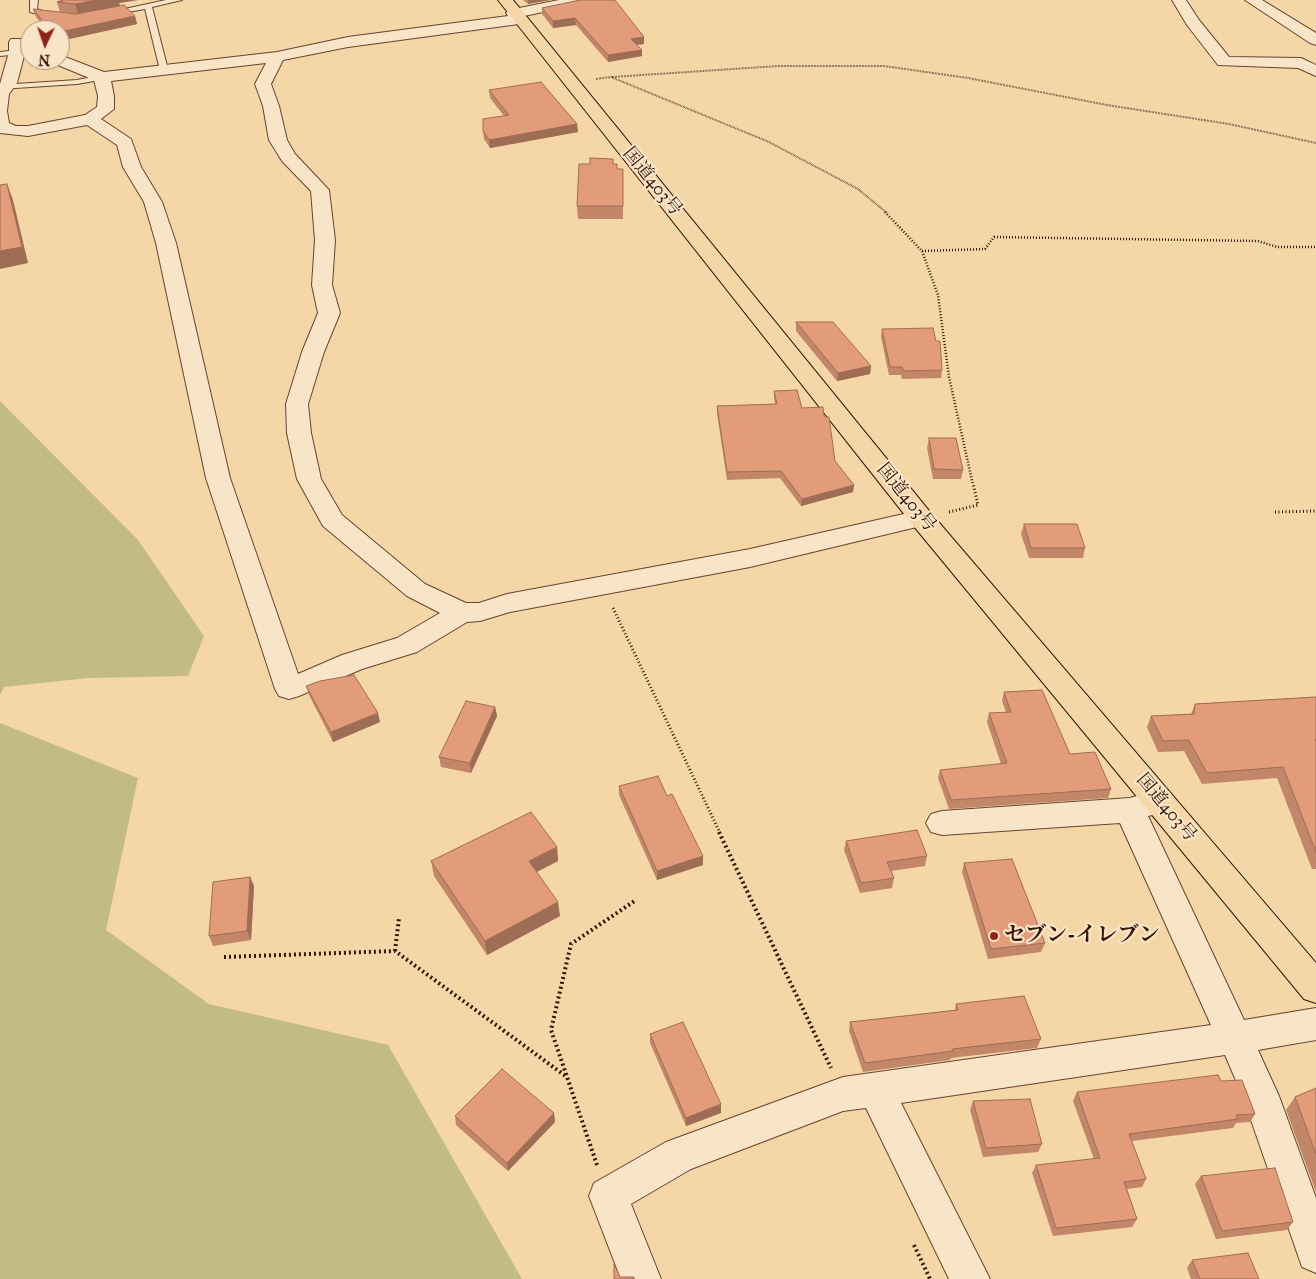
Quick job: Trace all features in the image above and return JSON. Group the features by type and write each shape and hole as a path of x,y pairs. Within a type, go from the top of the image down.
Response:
{"highway":[{"name":"国道403号","path":"513,11 921,518 1145,805 1316,988"}],"street":[{"path":"70,65 102,78 277,57 513,11 582,0"},
{"path":"1179,0 1192,22 1224,62 1301,63 1316,71"},
{"path":"1252,0 1316,40"},
{"path":"0,34 20,46"},
{"path":"20,49 1,94 0,125 6,129 28,131 90,119 105,109 106,96 102,78"},
{"path":"277,57 263,84 272,106 278,140 288,157 320,190 325,240 322,286 329,313 313,352 297,404 298,433 309,479 332,520 416,590 462,613"},
{"path":"90,119 125,142 132,167 152,202 166,243 218,478 289,689 352,662 407,645 462,613 480,612 508,604 602,585 750,558 921,518"},
{"path":"942,823 1145,805 1234,1038 1261,1096 1316,1253"},
{"path":"641,1279 608,1196 679,1155 860,1092 1234,1038 1316,1024"},
{"path":"860,1092 970,1279"}],"lane":[{"path":"34,0 33,10 60,17"},
{"path":"103,14 178,0"},
{"path":"148,6 164,70"},
{"path":"0,54 20,47"},
{"path":"3,88 102,78"}],"path":[{"path":"571,81 778,66 884,66 968,78 1107,105 1229,124 1316,143"},
{"path":"611,77 769,142 858,189 892,217 922,251 938,295 949,377 978,505 921,518"},
{"path":"922,251 985,249 994,238 1258,241 1277,247 1316,247"},
{"path":"1275,512 1316,511"},
{"path":"602,585 860,1092"},
{"path":"608,1196 551,1030 571,944 636,900"},
{"path":"395,951 399,918"},
{"path":"224,957 395,951 567,1077"},
{"path":"913,1244 930,1279"}],"shaded area":[{"path":"0,401 138,540 204,636 188,676 88,678 4,687 0,695"},
{"path":"0,723 138,778 106,930 209,1004 388,1045 522,1279 0,1279"}],"building":[{"path":"62,0 97,0 75,4 57,2"},
{"path":"580,0 615,0 644,37 631,39 642,50 608,55 575,18 553,21 542,8"},
{"path":"124,5 135,16 70,30 70,20 42,20 33,9 76,14"},
{"path":"541,82 577,124 489,140 483,131 483,119 509,115 489,90"},
{"path":"590,158 613,159 613,164 617,164 617,169 623,169 623,206 577,206 579,164 590,164"},
{"path":"7,184 22,247 0,251 0,185"},
{"path":"796,322 833,322 871,366 838,373"},
{"path":"933,328 936,341 940,341 942,370 904,371 902,367 890,367 882,329"},
{"path":"797,390 802,408 823,407 824,417 829,417 835,461 854,485 802,499 781,471 727,472 717,406 777,404 774,391"},
{"path":"929,438 956,438 963,470 934,469"},
{"path":"1024,524 1077,524 1085,548 1031,548"},
{"path":"354,675 378,713 331,732 306,686 320,681"},
{"path":"1042,690 1070,754 1095,752 1111,789 951,800 940,770 1007,763 989,713 1011,712 1004,692"},
{"path":"1316,697 1316,852 1283,767 1207,773 1189,740 1163,741 1151,716 1194,714 1195,704"},
{"path":"466,701 495,707 470,763 439,757"},
{"path":"658,776 667,796 672,794 703,856 657,871 619,786"},
{"path":"531,812 557,847 529,861 558,902 485,941 431,861"},
{"path":"917,830 927,856 887,862 894,878 861,883 846,841"},
{"path":"1012,859 1045,943 991,949 964,863"},
{"path":"250,877 247,931 209,936 213,882"},
{"path":"1024,996 1041,1039 952,1049 953,1051 865,1063 850,1022 958,1010 956,1004"},
{"path":"683,1022 721,1104 686,1118 650,1034"},
{"path":"502,1069 554,1113 507,1163 455,1116"},
{"path":"1218,1075 1221,1081 1242,1080 1255,1114 1236,1115 1238,1119 1129,1134 1146,1179 1124,1182 1137,1219 1056,1228 1036,1165 1100,1158 1077,1092"},
{"path":"1316,1088 1316,1154 1295,1097"},
{"path":"1030,1099 1042,1144 986,1148 973,1101"},
{"path":"1275,1168 1293,1222 1222,1231 1201,1176"},
{"path":"1248,1253 1259,1279 1200,1279 1192,1260"},
{"path":"614,1264 620,1277 634,1277 634,1279 614,1279"}],"place":[{"name":"セブン-イレブン","path":"994,936"}]}
